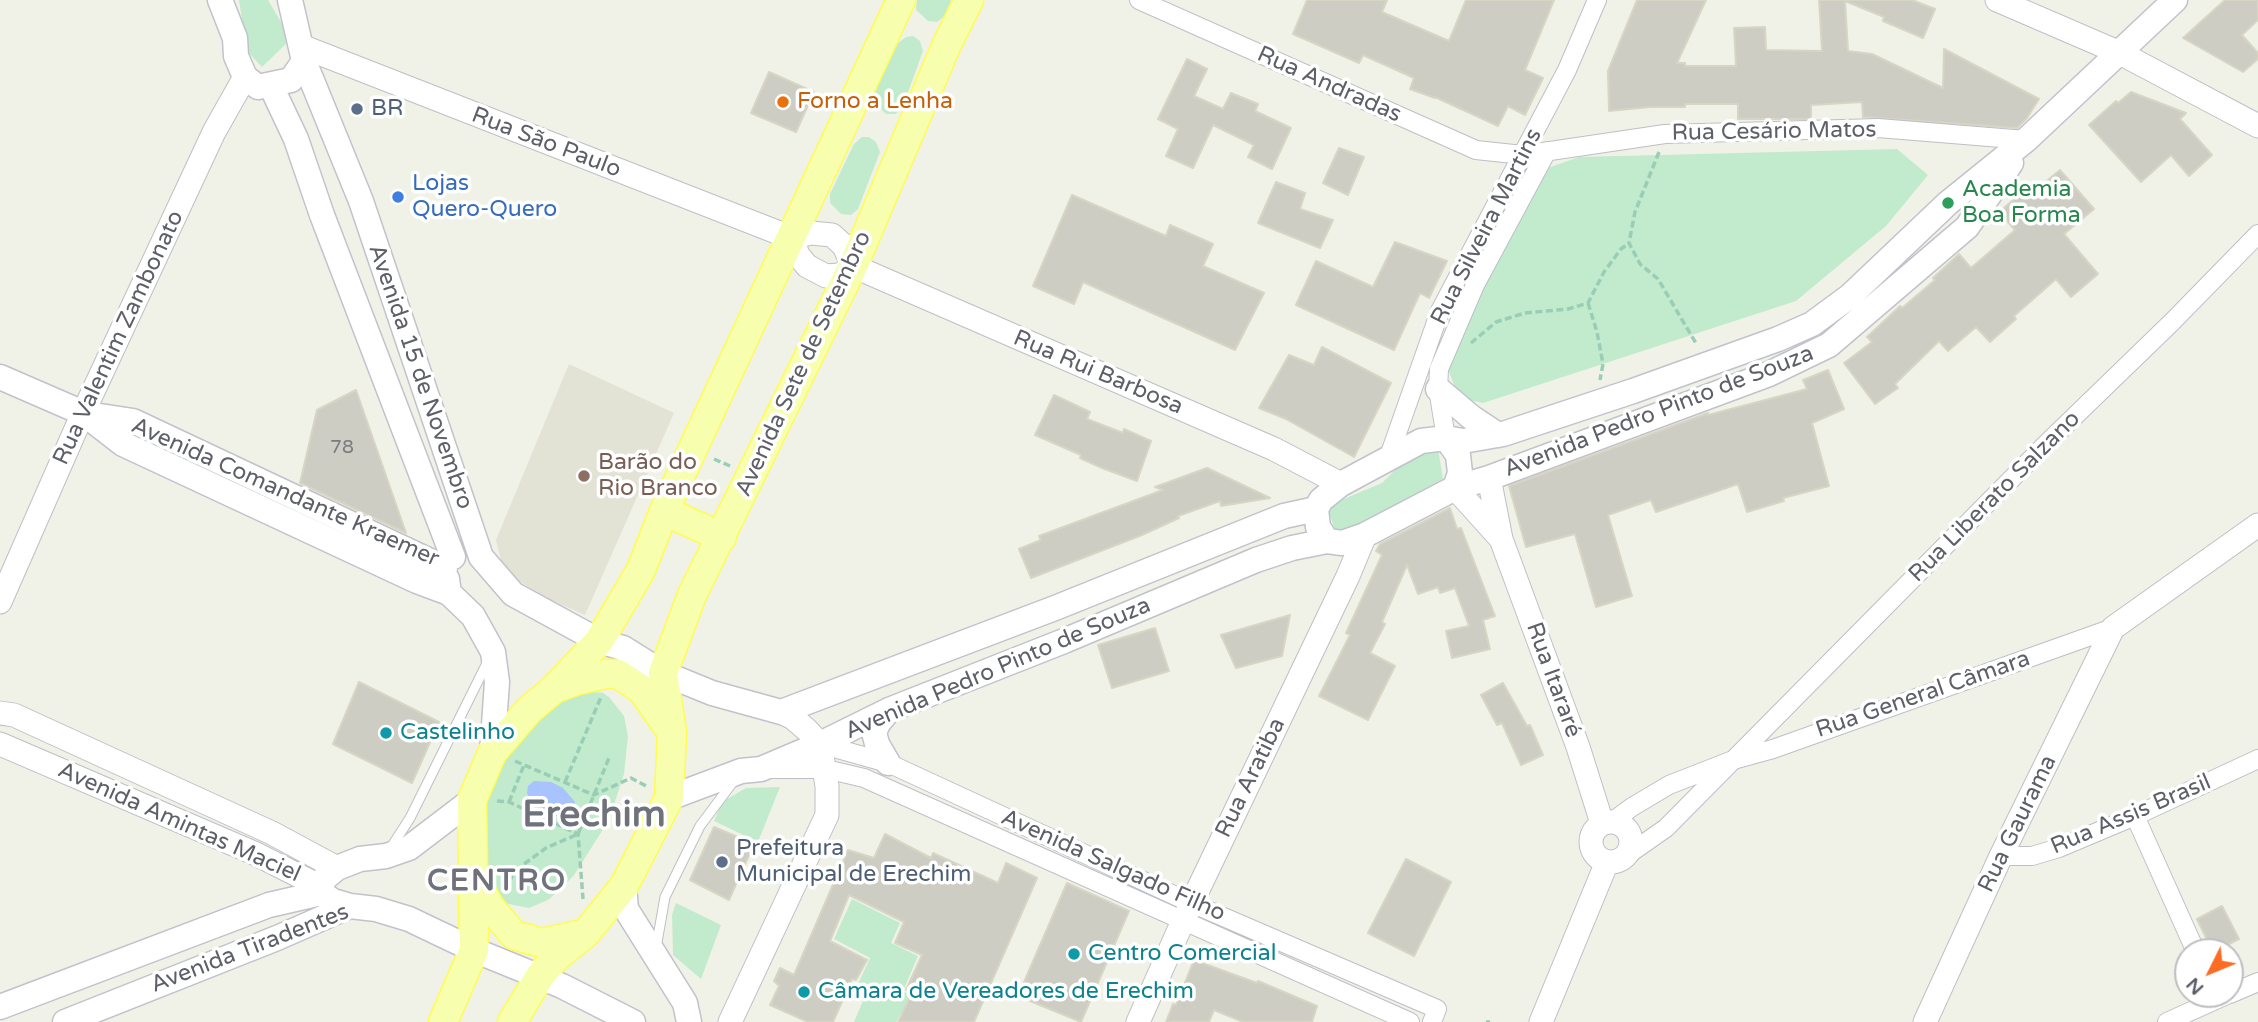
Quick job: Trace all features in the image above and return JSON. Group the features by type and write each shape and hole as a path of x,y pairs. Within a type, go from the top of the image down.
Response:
{"main road":[{"path":"220,0 235,38 236,56 245,77 258,87 291,80 302,54"},
{"name":"Avenida 15 de Novembro","path":"290,0 302,54 361,201 481,557 513,594 599,641 623,648 663,673"},
{"path":"443,1022 474,950 472,800 492,753 529,710 554,689 599,641 641,570 664,511 901,0"},
{"name":"Avenida Sete de Setembro","path":"669,798 672,732 663,673 692,595 853,266 947,44 969,0"},
{"name":"Avenida Pedro Pinto de Souza","path":"781,712 1055,608 1284,516 1316,509 1321,500 1341,484 1421,441 1446,438 1463,441 1498,435 1710,364 1812,324 1850,296 1948,203 2026,140 2175,0"},
{"name":"Avenida 15 de Novembro","path":"271,86 296,139 449,563 449,593"},
{"path":"296,139 312,159 329,155 336,141"},
{"name":"Avenida Pedro Pinto de Souza","path":"669,798 820,744 889,710 1256,561 1292,548 1327,541 1342,543 1365,535 1455,488 1641,423 1769,374 1829,345 1967,227 2026,140"},
{"path":"322,215 325,203 337,190 345,189 361,201"},
{"name":"Avenida Comandante Kraemer","path":"0,377 83,414 123,444 417,581 449,593"},
{"path":"1438,389 1471,417 1498,435"},
{"path":"1633,391 1641,423"},
{"name":"Avenida Comandante Kraemer","path":"83,414 133,421 449,563 465,554 481,557"},
{"path":"1446,438 1458,455 1460,473 1455,488"},
{"path":"1316,509 1318,527 1327,541"},
{"path":"664,511 722,537"},
{"path":"449,593 473,615 493,652 497,682 492,753"},
{"path":"1055,608 1064,641"},
{"path":"663,673 712,693 781,712"},
{"path":"554,689 578,680 618,674 641,690 672,732"},
{"path":"888,763 877,744 874,732 889,710"},
{"path":"512,1022 540,976 555,958 586,933 624,886 669,798"},
{"name":"Avenida Tiradentes","path":"0,1007 326,883 360,859 386,856 409,848 472,800"},
{"path":"473,876 491,908 513,935 542,943 586,933"},
{"name":"Avenida Amintas Maciel","path":"326,883 332,901 351,906"},
{"path":"624,886 626,909 687,1012"},
{"name":"Avenida Tiradentes","path":"65,1022 351,906 376,909 409,919 474,950 540,976 633,1022"}],"street":[{"name":"Rua Andradas","path":"1139,0 1476,150 1523,155"},
{"name":"Rua Silveira Martins","path":"1388,459 1440,311 1567,70 1597,0"},
{"path":"1997,0 2120,52 2258,126"},
{"name":"Rua São Paulo","path":"302,54 792,238"},
{"name":"Rua Valentim Zambonato","path":"0,602 83,414 215,132 245,77"},
{"name":"Rua Cesário Matos","path":"1523,155 1665,134 1878,128 2026,140"},
{"name":"Rua Silveira Martins","path":"1446,438 1438,389 1439,369 1460,317 1547,152"},
{"path":"811,233 832,236 845,246 853,266 840,275 825,276 807,266 798,255 792,238 811,233"},
{"name":"Rua Liberato Salzano","path":"1733,760 2258,234"},
{"name":"Rua Rui Barbosa","path":"853,266 1285,454 1341,484"},
{"name":"Rua Itararé","path":"1489,478 1501,539 1607,822"},
{"name":"Rua Itararé","path":"1455,488 1501,539"},
{"path":"2113,628 2258,525"},
{"name":"Rua Aratiba","path":"1138,1022 1365,535"},
{"name":"Rua General Câmara","path":"1607,822 1668,785 1733,760 1773,749 2113,628"},
{"name":"Rua Gaurama","path":"1925,1022 2001,856 2113,628"},
{"name":"Avenida Salgado Filho","path":"781,712 800,724 820,744 888,763 1410,1022"},
{"name":"Avenida Amintas Maciel","path":"0,713 14,715 272,833 326,883"},
{"name":"Avenida Amintas Maciel","path":"0,744 326,883"},
{"path":"730,1022 827,816 826,769 820,744"},
{"name":"Rua Assis Brasil","path":"2001,856 2032,856 2059,848 2136,816 2258,759"},
{"path":"1541,1022 1617,859 1632,844 1629,831 1619,823 1607,822 1594,831 1591,843 1595,856 1617,859 1666,828 1733,760"},
{"name":"Avenida Salgado Filho","path":"751,770 826,769 864,778 1187,912 1437,1009 1432,1022"},
{"path":"2136,816 2190,938"},
{"path":"2166,1022 2196,1008"},
{"path":"687,1012 704,1022"}],"lane":[{"path":"386,856 410,818 493,652"},
{"path":"655,956 664,897 700,826 751,770"}],"path":[{"path":"1665,134 1635,212 1629,243 1640,264 1658,279 1710,364"},
{"path":"1595,404 1602,364 1597,332 1588,303 1604,272 1621,249 1629,243"},
{"path":"1468,344 1496,322 1525,313 1568,309 1588,303"},
{"path":"693,450 751,474"},
{"path":"565,782 603,693 618,674"},
{"path":"492,753 594,795 631,778 669,798"},
{"path":"586,933 578,834 609,758"},
{"path":"509,803 524,765"},
{"path":"472,800 509,803 578,834"},
{"path":"507,892 513,872 545,848 578,834"}],"shaded area":[{"name":"Barão do Rio Branco","path":"569,364 674,413 585,615 551,600 514,578 501,560 496,540"}],"green space":[{"path":"239,0 268,0 291,39 262,67 247,51"},
{"path":"917,0 951,0 945,16 937,22 928,21 916,10"},
{"path":"913,36 920,41 923,51 902,109 895,114 886,114 874,102 874,94 898,43"},
{"path":"862,137 869,137 876,142 880,152 858,209 851,215 841,214 830,203 830,194 854,144"},
{"path":"1897,149 1928,175 1886,226 1796,301 1483,403 1459,398 1448,369 1480,286 1539,171 1579,157"},
{"path":"1438,449 1443,479 1337,536 1327,506 1382,483 1413,452"},
{"path":"569,689 603,693 624,716 628,736 624,774 609,820 564,886 548,900 529,908 504,903 483,882 484,813 496,774 518,736"},
{"path":"780,787 758,842 714,821 722,802 746,788"},
{"path":"852,899 900,923 891,943 918,956 903,991 925,1003 917,1020 901,1013 896,1022 854,1022 868,989 858,984 870,958 834,939"},
{"path":"676,903 721,925 701,979 673,955 672,915"}],"water":[{"path":"534,781 551,782 563,788 575,802 573,812 568,817 561,817 539,810 527,793 528,786"}],"building":[{"path":"1307,0 1387,0 1382,12 1449,41 1466,0 1554,0 1525,70 1543,78 1525,115 1508,106 1498,126 1435,97 1410,89 1414,78 1363,55 1359,63 1293,34"},
{"path":"1637,0 1706,0 1677,63 1685,63 1685,66 1736,66 1734,28 1765,27 1766,50 1822,51 1819,0 1912,0 1935,9 1923,38 1883,21 1884,17 1845,1 1848,51 1872,54 1943,88 1944,49 2039,99 2017,128 1863,117 1862,102 1811,105 1811,119 1738,119 1738,104 1685,104 1685,107 1609,111 1608,71"},
{"path":"2225,0 2258,0 2258,20 2242,35 2258,53 2258,59 2243,72 2183,38"},
{"path":"1187,59 1207,69 1194,96 1223,109 1231,93 1258,104 1255,111 1291,128 1272,169 1248,157 1254,145 1213,125 1193,168 1166,156 1178,129 1158,119"},
{"name":"Forno a Lenha","path":"769,72 814,92 796,132 751,113"},
{"path":"2131,92 2186,113 2180,119 2212,155 2189,176 2171,155 2141,182 2089,125 2116,101 2118,103"},
{"path":"1339,148 1364,157 1348,195 1323,183"},
{"path":"2060,170 2094,209 2064,234 2098,274 2071,297 2056,279 2014,316 2016,319 1990,342 1976,327 1948,351 1939,341 1895,384 1898,388 1875,404 1844,363 1872,342 1867,337 1900,306 1902,308 1935,280 1933,278 1959,254 1971,268 2015,230 1999,212 2026,189 2030,195"},
{"path":"1276,182 1305,193 1300,209 1333,220 1320,248 1258,223"},
{"path":"1072,195 1166,236 1170,225 1213,244 1203,266 1264,293 1235,350 1083,282 1074,304 1033,286"},
{"path":"1395,242 1447,261 1429,298 1420,293 1394,350 1296,305 1316,261 1373,287"},
{"path":"1322,347 1391,383 1354,457 1286,419 1259,408 1289,355 1314,365"},
{"path":"1828,370 1844,409 1812,423 1829,486 1783,498 1784,501 1747,512 1738,484 1656,512 1651,500 1608,515 1632,596 1596,607 1575,534 1526,547 1509,486 1708,413 1807,389 1803,380"},
{"path":"356,390 406,533 300,483 317,410"},
{"path":"1054,395 1090,412 1087,419 1123,433 1124,429 1151,441 1137,481 1102,468 1080,458 1081,455 1035,435"},
{"path":"1207,468 1270,498 1221,506 1220,501 1031,578 1019,549 1041,540 1039,536 1163,490 1155,487"},
{"path":"1450,508 1457,529 1461,528 1495,616 1483,620 1490,649 1452,658 1446,631 1469,626 1455,588 1440,593 1438,587 1418,594 1407,565 1382,622 1385,624 1370,653 1395,666 1368,720 1319,696 1350,635 1346,633 1382,555 1376,551 1380,544"},
{"path":"1290,615 1282,656 1236,668 1221,635"},
{"path":"1155,628 1169,671 1112,688 1098,645"},
{"name":"Castelinho","path":"359,682 439,722 412,783 333,744"},
{"path":"1503,683 1527,726 1530,725 1543,755 1521,765 1502,723 1497,725 1481,695"},
{"name":"Prefeitura Municipal de Erechim","path":"714,827 754,844 729,900 690,880"},
{"path":"885,834 931,858 933,853 998,883 1006,863 1037,878 974,1022 898,1022 912,993 906,990 922,955 895,943 904,922 849,895 830,941 867,960 856,980 852,979 833,1022 808,1022 770,1005 779,986 774,981 780,968 794,975 848,850 874,858"},
{"path":"1406,859 1451,882 1414,956 1368,933"},
{"name":"Centro Comercial","path":"1067,883 1129,911 1081,1022 1018,996"},
{"path":"2222,906 2238,938 2206,938 2197,919"},
{"path":"1194,960 1257,983 1258,981 1317,1006 1312,1022 1243,1022 1214,1010 1209,1022 1166,1022 1173,1004 1176,1005"}],"place":[{"name":"Forno a Lenha","path":"783,102"},
{"name":"BR","path":"357,109"},
{"name":"Lojas Quero-Quero","path":"398,197"},
{"name":"Academia Boa Forma","path":"1948,203"},
{"name":"Barão do Rio Branco","path":"584,476"},
{"name":"Castelinho","path":"386,733"},
{"name":"Prefeitura Municipal de Erechim","path":"722,862"},
{"name":"Centro Comercial","path":"1074,954"},
{"name":"Câmara de Vereadores de Erechim","path":"804,992"}],"district":[{"name":"Erechim","path":"594,816"},
{"name":"CENTRO","path":"497,882"}]}
